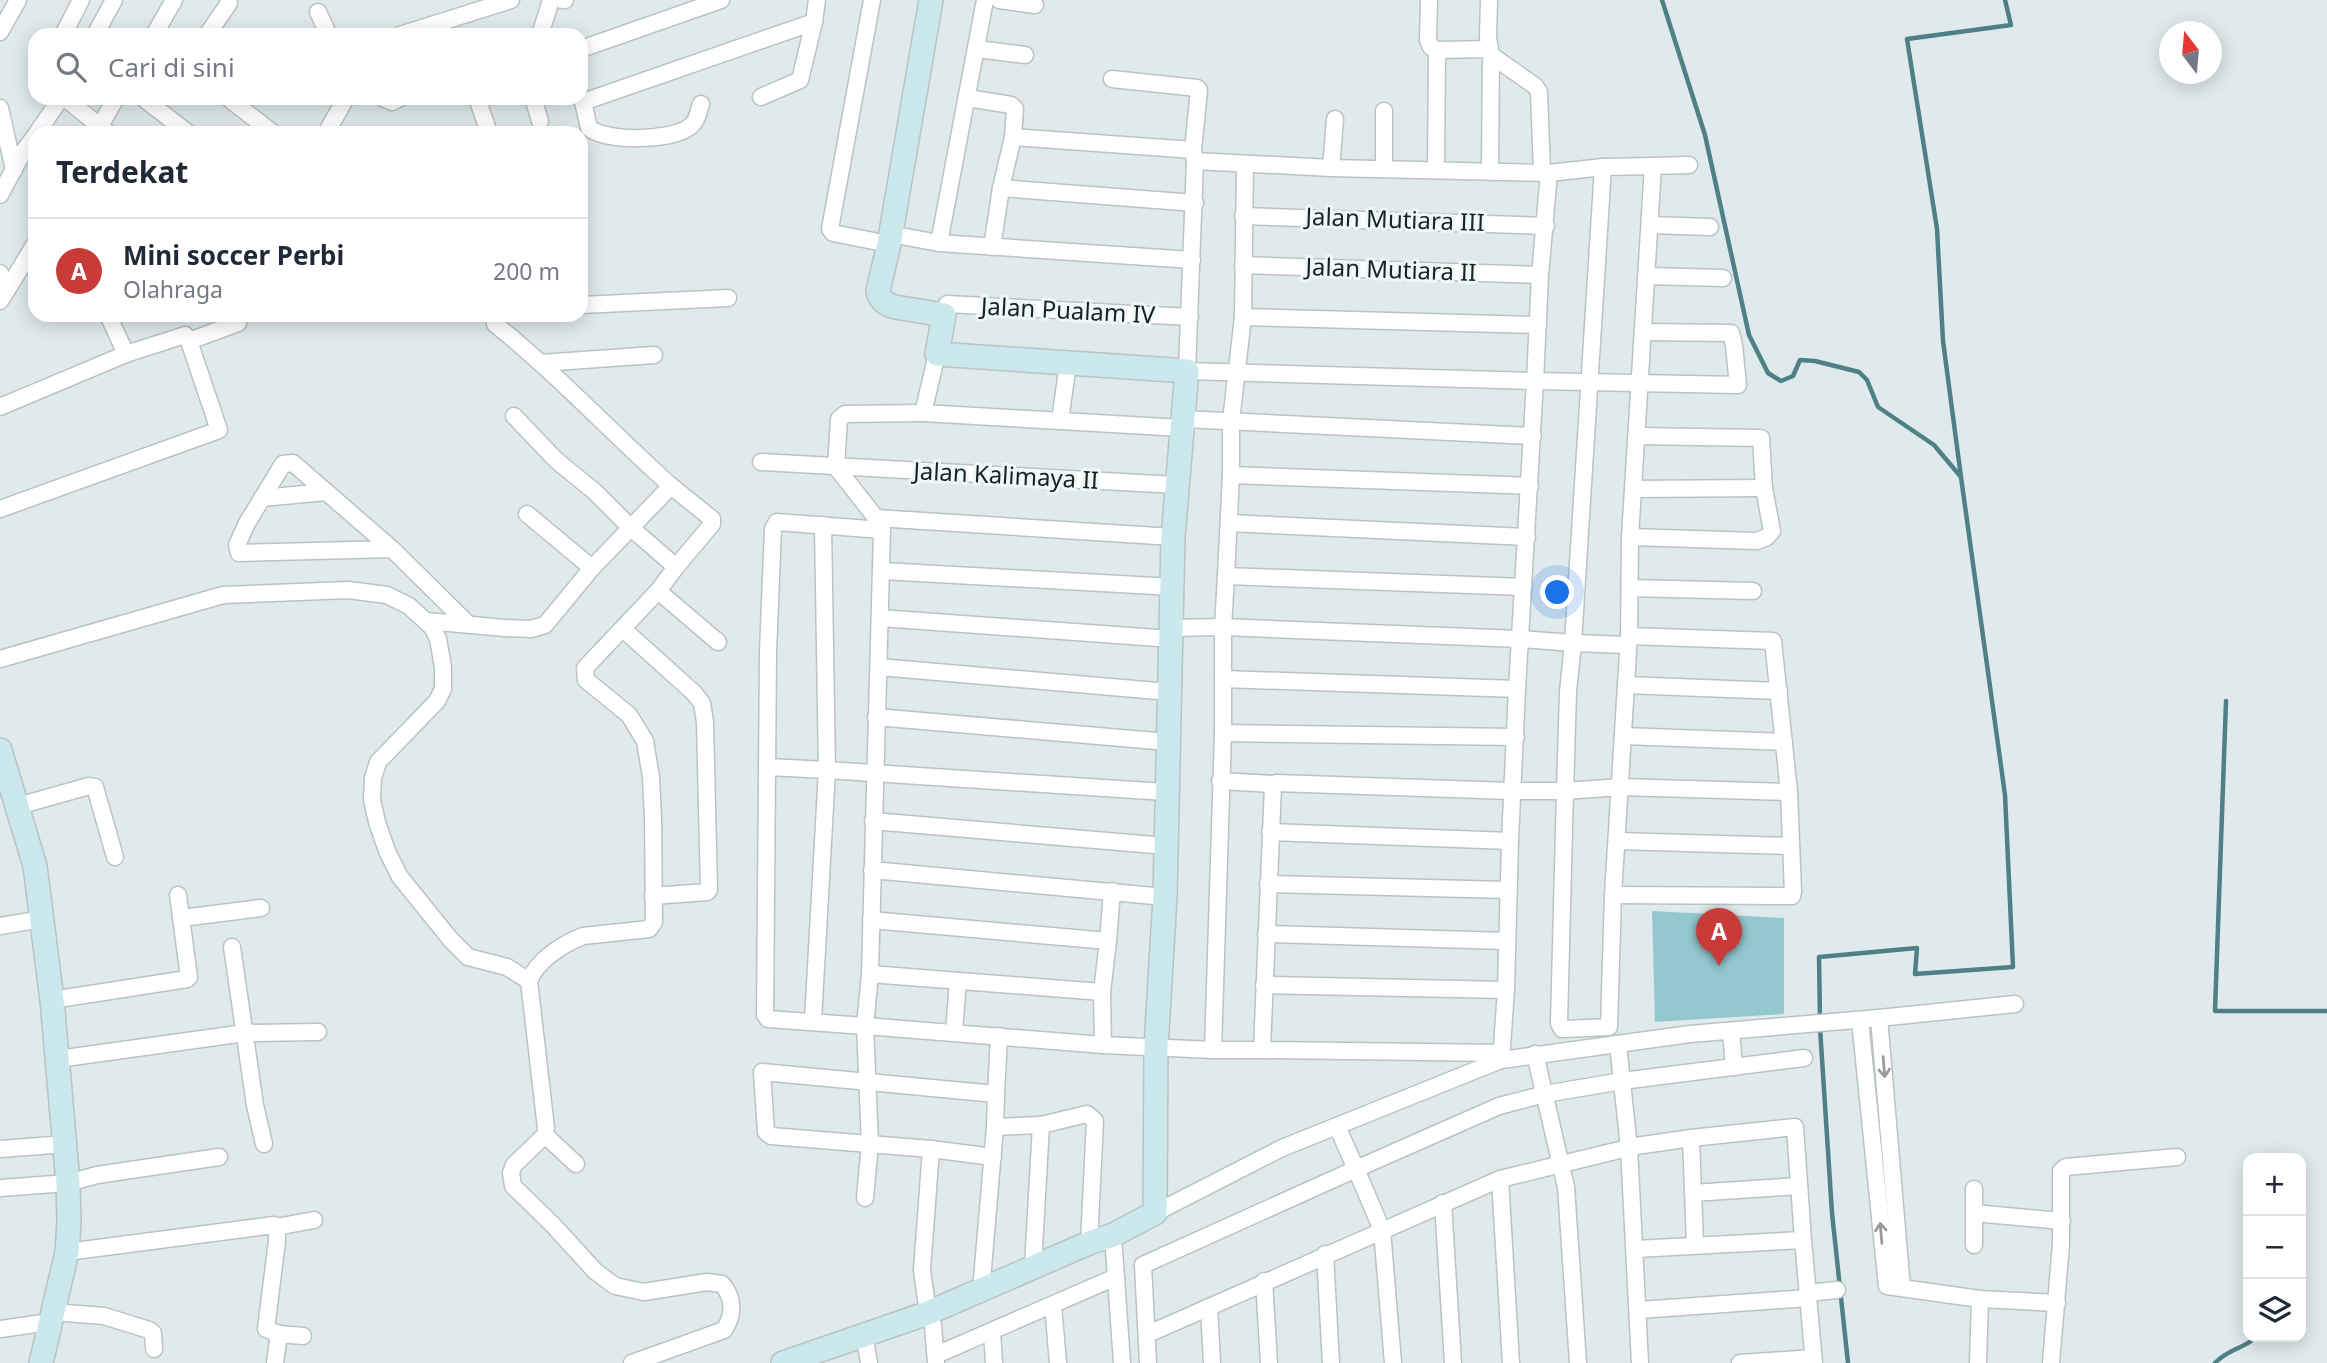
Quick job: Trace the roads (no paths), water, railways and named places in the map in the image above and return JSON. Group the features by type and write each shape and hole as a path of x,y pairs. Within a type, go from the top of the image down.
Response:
{"street":[{"path":"0,32 18,0"},
{"path":"67,28 81,0"},
{"path":"99,28 114,0"},
{"path":"158,28 173,0"},
{"path":"422,28 511,0"},
{"path":"542,28 551,0"},
{"path":"588,47 721,0"},
{"path":"761,97 800,80 817,0"},
{"path":"872,0 830,229 833,233 1192,260"},
{"path":"923,413 946,310 895,307 883,302 878,291 931,0"},
{"path":"939,243 985,0"},
{"path":"999,0 1035,5"},
{"path":"1429,0 1428,40 1431,47 1437,50 1491,52 1535,86 1539,92 1545,172 1546,226 1540,275 1511,791 1506,990 1501,1057"},
{"path":"1489,0 1490,172"},
{"path":"211,28 228,1"},
{"path":"318,12 326,28"},
{"path":"588,95 814,22"},
{"path":"977,49 1025,55"},
{"path":"1436,170 1437,50"},
{"path":"1112,79 1199,90 1194,155 1195,203 1187,371 1173,537 1165,897 1156,1047 1155,1213"},
{"path":"968,98 1014,106 1013,136 1001,188 992,247"},
{"path":"584,105 589,128 597,134 618,138 654,136 688,129 695,122 701,104"},
{"path":"43,126 58,105"},
{"path":"72,105 99,126"},
{"path":"106,126 113,105"},
{"path":"152,105 179,126"},
{"path":"237,105 264,126"},
{"path":"330,126 342,105"},
{"path":"479,105 487,126"},
{"path":"535,105 540,121"},
{"path":"0,108 14,170"},
{"path":"1384,111 1384,169"},
{"path":"1331,168 1335,119"},
{"path":"1013,136 1194,155 1245,164 1331,168 1545,172 1604,167 1689,165"},
{"path":"0,195 28,148"},
{"path":"1213,1050 1223,733 1223,627 1231,421 1243,317 1245,164"},
{"path":"1604,167 1568,692 1559,1023 1562,1028 1609,1027 1613,895 1629,641 1630,537 1653,166"},
{"path":"1001,188 1195,203"},
{"name":"Jalan Mutiara III","path":"1243,216 1546,226"},
{"path":"1650,225 1710,227"},
{"path":"3,295 28,255"},
{"name":"Jalan Mutiara II","path":"1243,265 1540,275"},
{"path":"0,273 3,295"},
{"path":"1648,276 1723,278"},
{"path":"588,305 728,298"},
{"name":"Jalan Pualam IV","path":"946,310 1190,317"},
{"path":"1243,317 1538,325"},
{"path":"111,322 126,354"},
{"path":"495,322 588,405 617,437 712,519 712,524 658,591 585,668 586,680 629,715 645,741 651,777 654,922 649,929 583,936 574,940 539,965 528,981 545,1135 576,1164"},
{"path":"189,341 238,323"},
{"path":"937,354 1187,371 1639,385 1738,385 1731,333 1643,332"},
{"path":"0,407 126,354 183,335 188,337 218,426 217,431 0,509"},
{"path":"541,363 654,355"},
{"path":"1060,421 1068,363"},
{"path":"865,1198 870,1144 869,1082 864,1027 870,974 874,772 883,571 879,524 836,467 839,419 845,414 923,413 1060,421 1231,421 1533,436"},
{"path":"513,416 556,460 676,567"},
{"path":"1630,537 1762,540 1772,531 1764,488 1761,438 1637,436"},
{"name":"Jalan Kalimaya II","path":"761,462 1176,485"},
{"path":"392,550 239,553 237,545 283,464 293,463 392,550 468,624"},
{"path":"1231,475 1530,486"},
{"path":"426,621 531,629 545,625 592,568 671,486"},
{"path":"1634,489 1764,488"},
{"path":"262,498 327,492"},
{"path":"527,514 592,568"},
{"path":"1173,537 879,524 777,523 773,528 768,652 765,1015 768,1019 1103,1045 1501,1057 1731,1031 2015,1004"},
{"path":"1229,523 1527,537"},
{"path":"813,1021 827,770 823,525"},
{"path":"883,571 1172,587"},
{"path":"1226,576 1524,587"},
{"path":"1630,588 1754,591"},
{"path":"0,659 223,596 348,590 387,595 409,606 426,621 438,639 443,667 443,689 437,701 378,762 373,778 372,800 377,822 400,877 451,940 468,957 507,967 528,981"},
{"path":"658,591 718,642"},
{"path":"880,618 1171,634 1223,627 1573,643 1773,641 1789,792 1792,896 1613,895"},
{"path":"623,629 694,693 702,703 705,722 709,891 653,896"},
{"path":"879,667 1169,692"},
{"path":"1223,679 1517,689"},
{"path":"1626,685 1779,691"},
{"path":"876,718 1168,742"},
{"path":"1223,733 1516,737"},
{"path":"1623,736 1784,742"},
{"path":"0,750 5,781 18,806 35,866 66,1144 69,1223 67,1252 41,1363"},
{"path":"768,767 1166,792"},
{"path":"1220,781 1511,791 1621,787 1789,792"},
{"path":"1262,1050 1274,784"},
{"path":"18,806 89,786 95,787 115,857"},
{"path":"873,821 1166,846"},
{"path":"1270,832 1510,841"},
{"path":"1618,841 1791,846"},
{"path":"872,870 1165,897"},
{"path":"1268,884 1507,890"},
{"path":"1103,1045 1102,992 1112,891"},
{"path":"52,1000 187,979 189,977 183,918 178,895"},
{"path":"183,918 261,908"},
{"path":"0,926 42,919"},
{"path":"871,920 1108,941"},
{"path":"1266,934 1506,941"},
{"path":"232,947 255,1105 264,1144"},
{"path":"870,974 1102,992"},
{"path":"954,1032 958,981"},
{"path":"1264,985 1506,990"},
{"path":"1879,1018 1902,1288"},
{"path":"1860,1020 1887,1284 1890,1287 1980,1299 2057,1303"},
{"path":"1731,1031 1734,1067"},
{"path":"58,1059 245,1033 318,1032"},
{"path":"981,1291 993,1157 999,1036"},
{"path":"1618,1044 1636,1249 1640,1363"},
{"path":"1535,1054 1562,1163 1569,1214 1578,1363"},
{"path":"784,1363 866,1348 930,1319 1033,1266 1089,1243 1114,1239 1155,1213 1282,1148 1339,1131 1501,1057"},
{"path":"1148,1363 1143,1265 1354,1165 1499,1106 1545,1094 1622,1081 1804,1058"},
{"path":"993,1157 931,1149 771,1136 766,1132 762,1072 996,1094"},
{"path":"995,1127 1041,1125 1087,1114 1095,1121 1089,1243"},
{"path":"1033,1266 1041,1125"},
{"path":"1148,1334 1500,1179 1629,1148 1802,1126 1799,1186 1814,1361 1740,1363"},
{"path":"1339,1131 1382,1230 1393,1363"},
{"path":"545,1135 514,1165 511,1173 513,1186 595,1271 615,1286 644,1292 707,1282 722,1284 728,1291 731,1319 724,1330 632,1363"},
{"path":"1691,1138 1695,1244"},
{"path":"0,1149 66,1144"},
{"path":"931,1149 922,1270 935,1355 1054,1305 1116,1273"},
{"path":"0,1188 68,1183 97,1175 219,1157"},
{"path":"2051,1363 2062,1221 2060,1175 2066,1167 2176,1157"},
{"path":"1500,1179 1511,1363"},
{"path":"1693,1193 1799,1186"},
{"path":"1974,1189 1974,1245"},
{"path":"1443,1203 1453,1363"},
{"path":"1975,1213 2062,1221"},
{"path":"67,1252 314,1220"},
{"path":"276,1227 277,1241 266,1329 279,1334 303,1336"},
{"path":"1114,1239 1122,1363"},
{"path":"1636,1249 1802,1240"},
{"path":"1325,1254 1331,1363"},
{"path":"1264,1281 1269,1363"},
{"path":"1639,1310 1807,1296 1838,1290"},
{"path":"1978,1363 1980,1299"},
{"path":"1054,1305 1058,1363"},
{"path":"1209,1307 1212,1363"},
{"path":"0,1329 51,1317 104,1316 149,1330 153,1333 154,1349"},
{"path":"992,1332 995,1363"},
{"path":"275,1363 279,1334"}],"waterway":[{"path":"1662,0 1705,135 1749,335 1768,373 1781,381 1793,376 1800,360 1859,372 1867,380 1878,407 1934,445 1961,477 2005,795 2013,967 1915,974 1917,948 1819,957 1820,1019"},
{"path":"1961,477 1943,341 1937,229 1907,39 2011,25 2005,0"},
{"path":"2226,701 2215,1011 2327,1011"},
{"path":"1820,1028 1832,1213 1848,1363"},
{"path":"2215,1363 2249,1342"}],"place":[{"name":"Mini soccer Perbi","path":"1719,966"}]}
